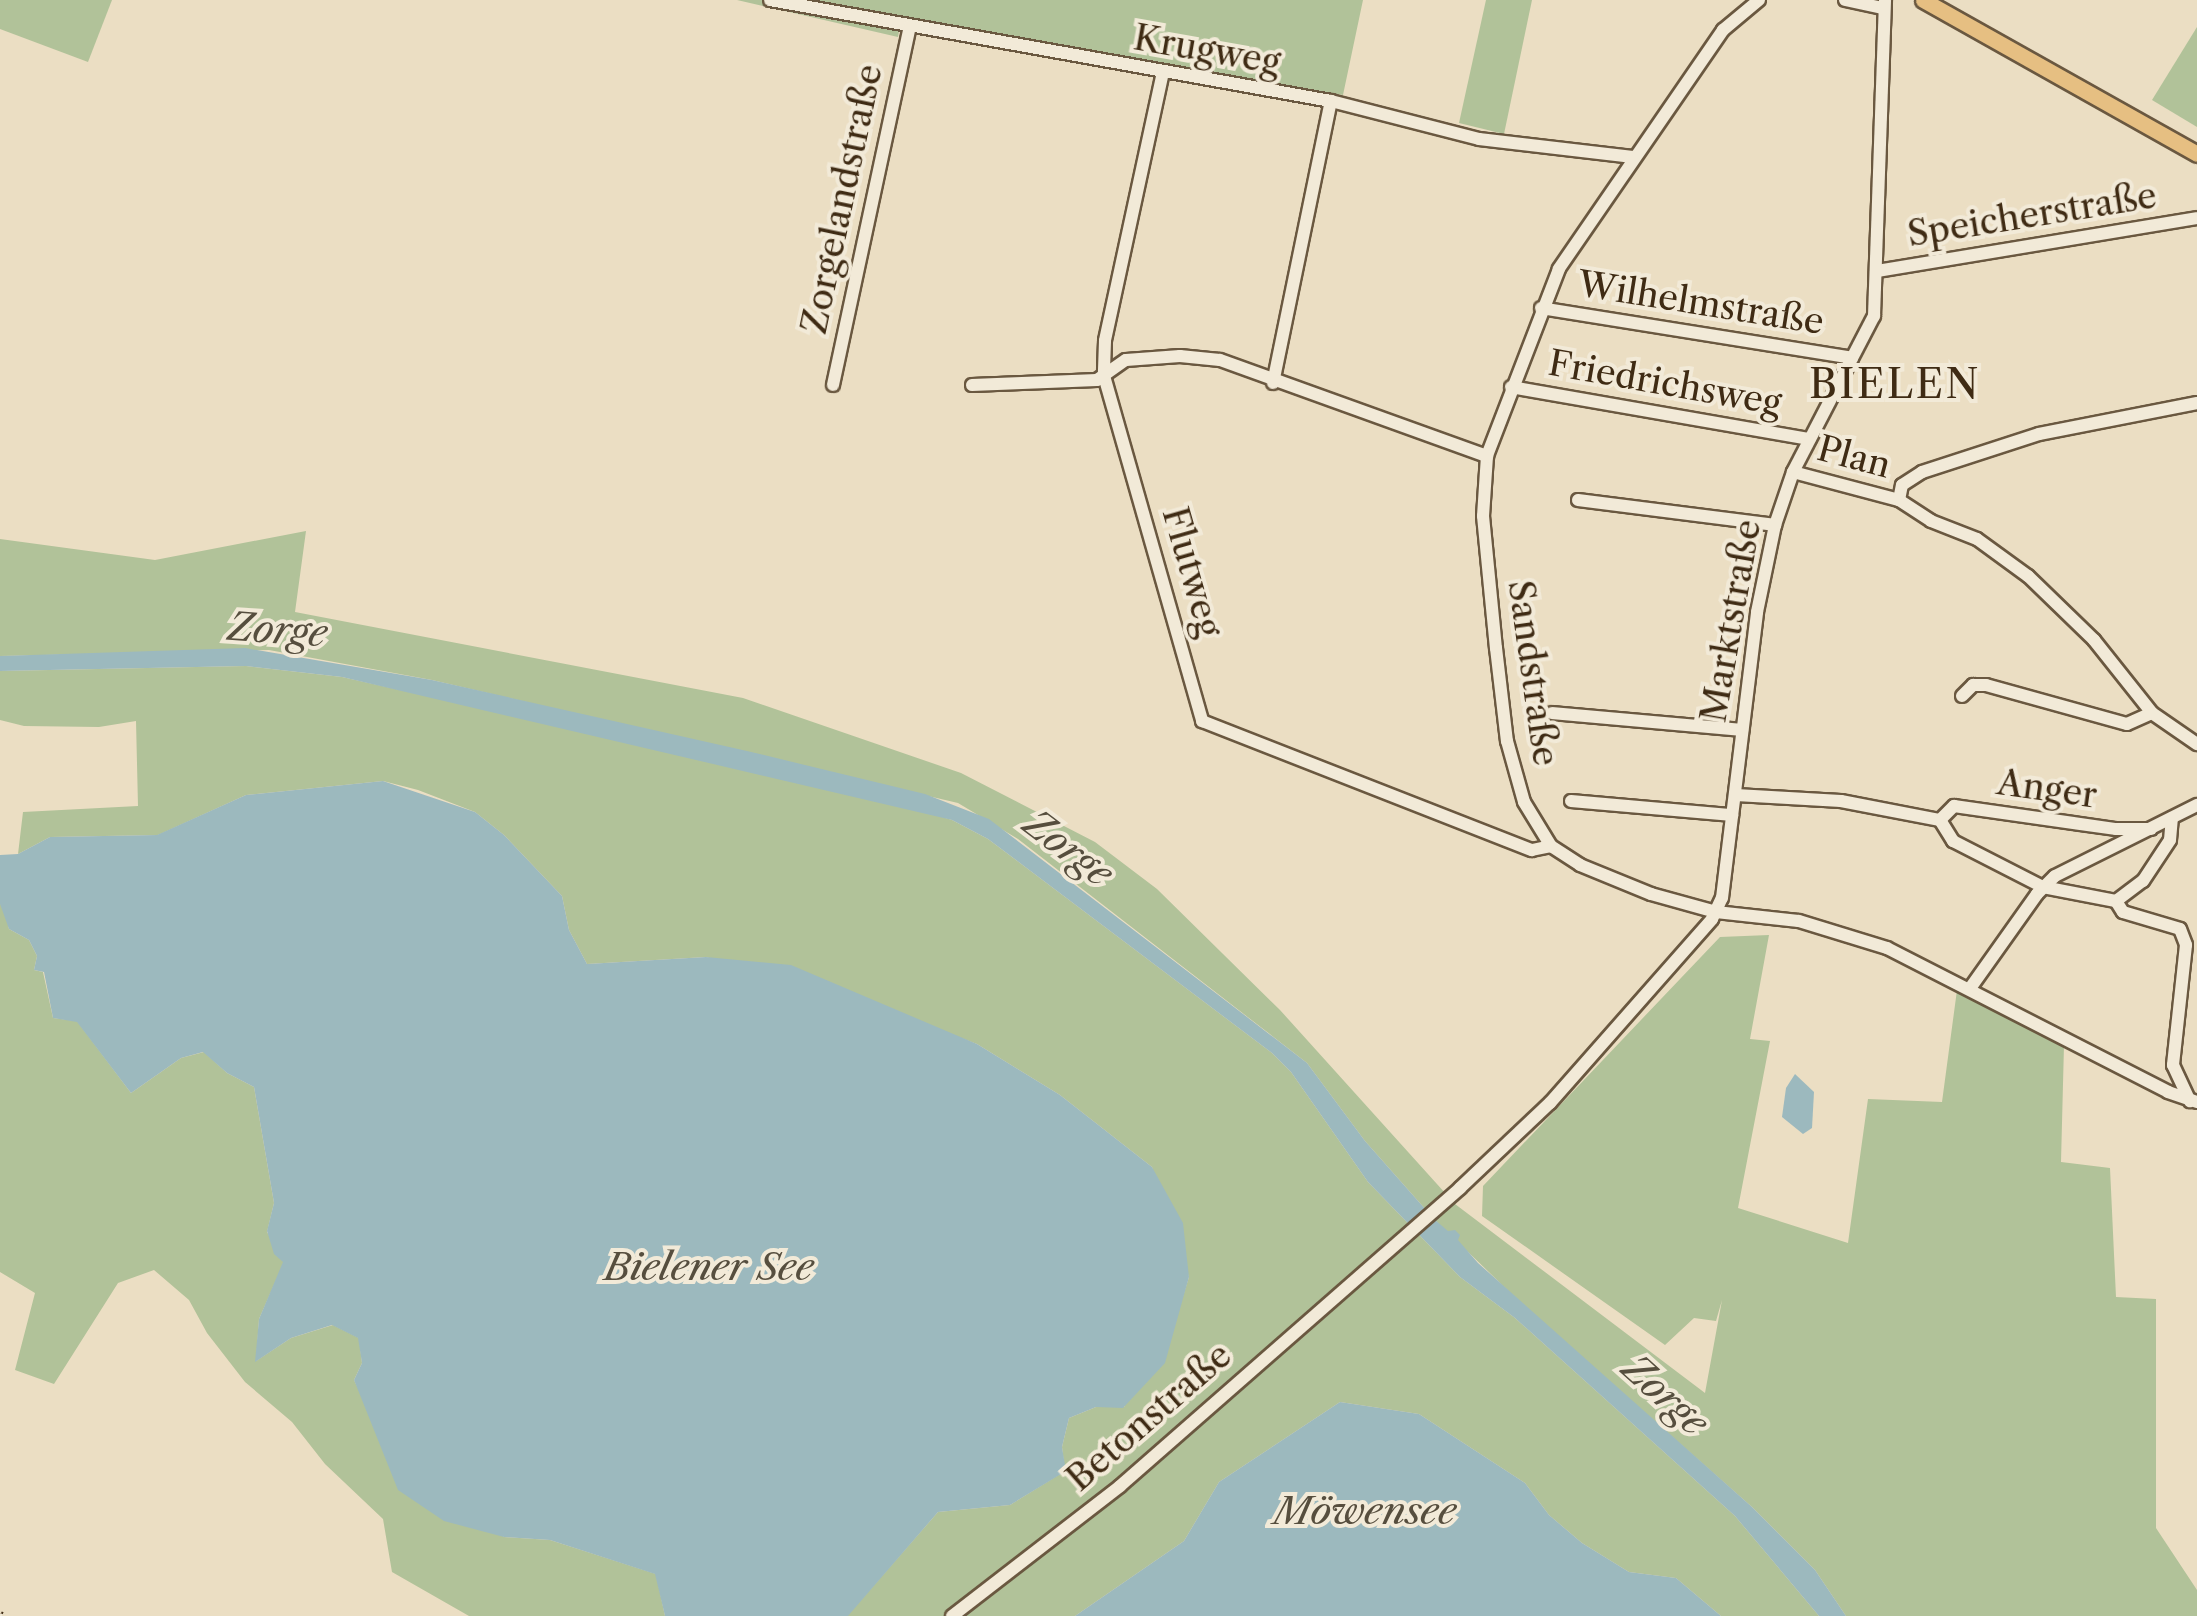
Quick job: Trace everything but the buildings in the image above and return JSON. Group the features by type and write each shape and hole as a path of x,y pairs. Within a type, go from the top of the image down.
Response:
{"main road":[{"path":"1923,0 2197,154"}],"street":[{"name":"Krugweg","path":"770,0 1332,101 1478,139 1633,157"},
{"name":"Sandstraße","path":"1759,0 1724,30 1633,157 1560,269 1541,308 1487,456 1483,516 1507,741 1524,802 1551,846 1580,865 1620,882 1716,912 1840,930 1971,988 2193,1101"},
{"path":"1845,0 1884,4"},
{"name":"Marktstraße","path":"1716,912 1736,794 1764,568 1775,524 1793,472 1874,316 1884,4"},
{"name":"Zorgelandstraße","path":"833,385 910,26"},
{"name":"Flutweg","path":"1163,72 1105,342 1104,376 1202,721 1532,850 1551,846"},
{"path":"1273,382 1332,101"},
{"name":"Speicherstraße","path":"1876,271 2197,218"},
{"name":"Wilhelmstraße","path":"1541,308 1852,358"},
{"path":"972,385 1086,381 1104,376 1126,360 1180,356 1220,360 1487,456"},
{"name":"Friedrichsweg","path":"1511,387 1810,439"},
{"path":"1899,500 1902,485 1922,472 2040,434 2197,403"},
{"name":"Plan","path":"1793,472 1899,500 1932,521 1977,539 2028,576 2094,640 2152,713 2197,744"},
{"path":"1578,500 1775,524"},
{"path":"1962,696 1973,685 1986,684 2127,724 2152,713"},
{"path":"1552,713 1742,730"},
{"name":"Anger","path":"1736,794 1841,802 1940,820 1953,841 2042,887 2067,868 2197,805"},
{"path":"1572,801 1732,814"},
{"name":"Anger","path":"1940,820 1954,806 2116,829 2151,829"},
{"path":"2116,901 2143,881 2170,840 2172,818"},
{"path":"1971,988 2042,887 2116,901 2123,912 2180,929 2186,945 2173,1066 2193,1101"},
{"name":"Betonstraße","path":"952,1616 1120,1486 1448,1198 1550,1102 1716,912"}],"green space":[{"path":"0,0 112,0 88,62 0,29"},
{"path":"737,0 1363,0 1343,95 901,20 898,37"},
{"path":"1486,0 1532,0 1504,134 1459,123"},
{"path":"2197,27 2197,127 2152,100"},
{"path":"306,531 295,612 743,698 961,773 1095,842 1157,889 1280,1010 1455,1204 1705,1393 1722,1300 1716,1321 1694,1318 1665,1345 1482,1216 1483,1186 1720,937 1769,935 1750,1039 1770,1041 1738,1208 1848,1243 1868,1099 1942,1102 1957,990 2064,1045 2061,1162 2110,1168 2116,1297 2156,1299 2156,1528 2197,1590 2197,1616 1846,1616 1815,1570 1752,1507 1525,1307 1434,1219 1365,1141 1307,1063 1018,839 958,803 432,680 269,650 0,656 0,539 155,560"},
{"path":"246,666 342,677 593,733 922,811 952,820 988,839 1272,1053 1291,1072 1368,1182 1460,1277 1515,1318 1735,1516 1819,1616 1721,1616 1676,1578 1629,1572 1582,1543 1549,1515 1525,1483 1419,1414 1340,1402 1219,1482 1184,1541 1075,1616 847,1616 938,1512 1010,1505 1065,1471 1062,1447 1069,1418 1096,1407 1124,1407 1179,1309 1189,1277 1152,1167 1060,1095 977,1044 916,1021 706,957 587,964 569,930 562,896 504,835 475,812 418,790 383,781 246,795 158,835 50,837 18,854 23,812 138,806 136,721 99,727 24,726 0,720 0,671"},
{"path":"0,904 4,905 9,929 29,940 37,956 34,970 43,972 53,1018 77,1021 131,1093 181,1058 204,1052 227,1073 254,1087 274,1203 267,1232 284,1262 259,1319 256,1361 291,1338 333,1325 359,1338 362,1363 354,1380 376,1425 504,1537 550,1540 656,1574 665,1616 469,1616 392,1572 383,1519 325,1464 292,1422 245,1382 207,1333 189,1300 154,1270 118,1283 54,1384 15,1370 35,1293 0,1272"}],"water":[{"path":"245,648 432,680 747,751 925,794 989,819 1307,1063 1365,1141 1434,1219 1448,1231 1455,1230 1460,1235 1458,1240 1478,1263 1752,1507 1815,1570 1846,1616 1819,1616 1735,1516 1515,1318 1460,1277 1368,1182 1291,1072 1272,1053 988,839 952,820 342,677 246,666 0,671 0,656"},
{"name":"Bielener See","path":"383,781 475,812 504,835 562,896 569,930 587,964 706,957 791,965 977,1044 1060,1095 1152,1167 1183,1223 1189,1277 1165,1363 1123,1408 1096,1407 1069,1418 1062,1447 1066,1471 1010,1505 938,1512 848,1616 665,1616 655,1574 550,1540 504,1537 444,1521 398,1490 354,1380 362,1363 358,1338 332,1325 291,1338 255,1362 259,1319 283,1262 274,1254 267,1231 274,1203 254,1087 227,1073 203,1052 181,1058 131,1093 77,1022 53,1018 44,972 34,970 37,956 29,940 9,929 0,904 0,855 18,854 50,837 157,835 246,795"},
{"path":"1795,1074 1814,1092 1812,1128 1803,1134 1782,1117 1786,1088"},
{"name":"Möwensee","path":"1340,1402 1419,1414 1525,1483 1549,1515 1582,1543 1629,1572 1676,1578 1721,1616 1075,1616 1184,1541 1219,1482"}],"district":[{"name":"BIELEN","path":"1895,384"}],"water label":[{"name":"Zorge","path":"277,630"},
{"name":"Zorge","path":"1068,848"},
{"name":"Zorge","path":"1665,1395"}]}
